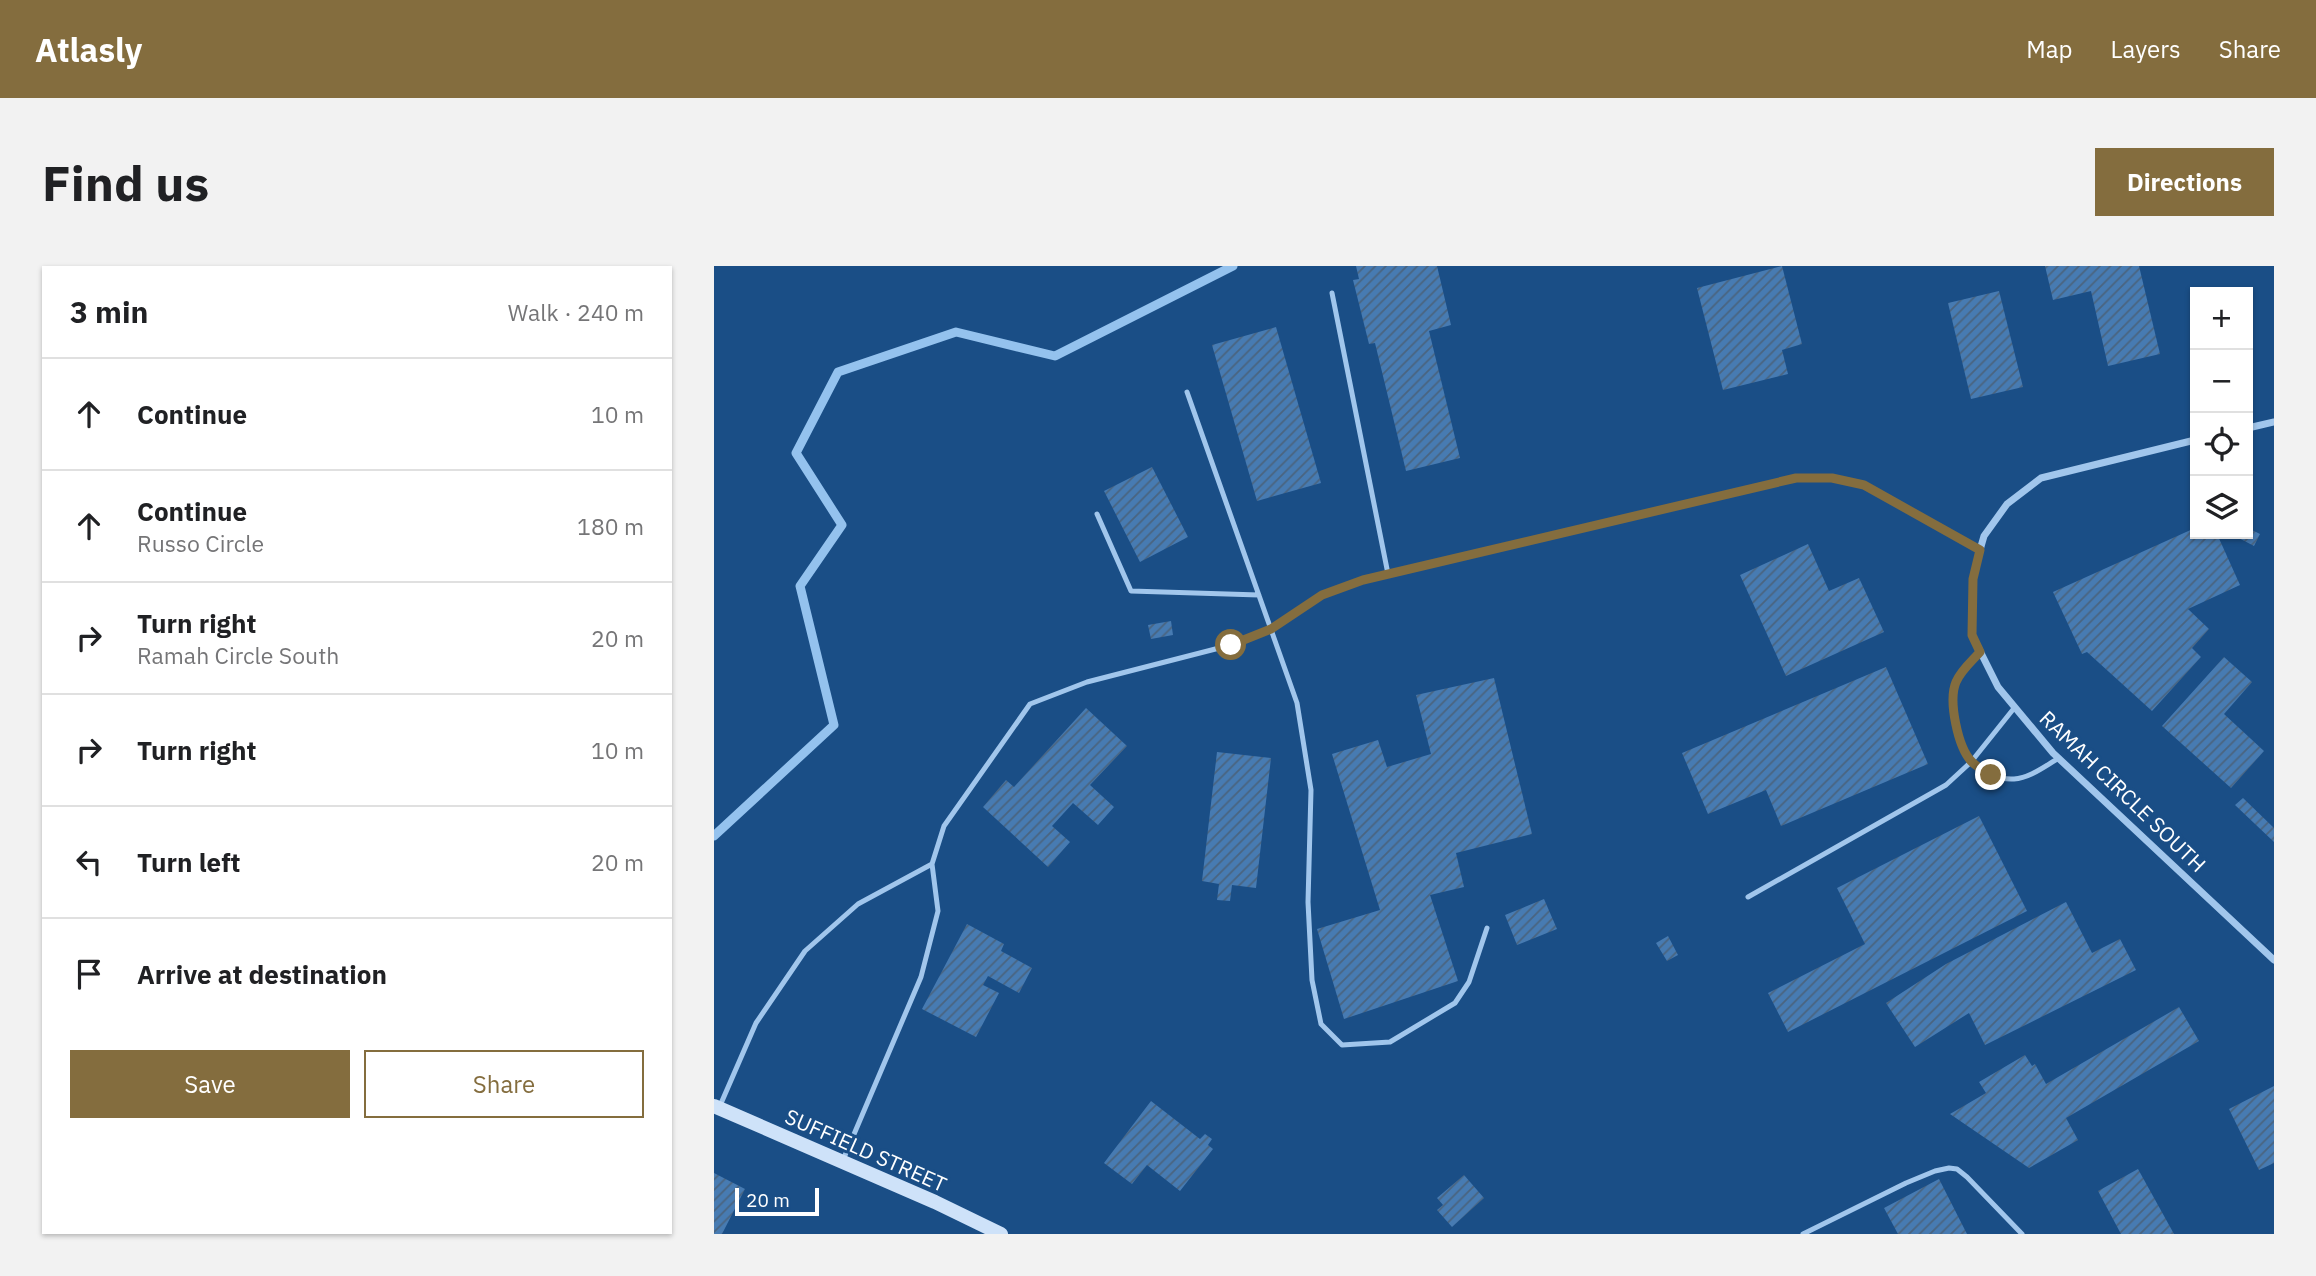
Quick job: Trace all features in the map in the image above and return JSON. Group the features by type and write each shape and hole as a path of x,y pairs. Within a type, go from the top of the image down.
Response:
{"main road":[{"name":"SUFFIELD STREET","path":"716,1107 935,1202 1001,1234"}],"street":[{"path":"2253,427 2274,422"},
{"name":"RAMAH CIRCLE SOUTH","path":"2190,441 2041,478 2007,504 1984,536 1980,550 1973,579 1972,635 1998,687 2059,758 2274,959"},
{"path":"1271,629 1322,595 1363,580 1796,478 1832,478 1864,485 1980,550"}],"lane":[{"path":"1332,293 1388,574"},
{"path":"1186,392 1297,703 1311,790 1308,902 1312,980 1321,1024 1342,1045 1390,1042 1455,1003 1469,982 1487,928"},
{"path":"1097,514 1131,591 1259,595"},
{"path":"842,1163 920,977 938,911 932,864 944,826 1030,704 1087,682 1231,645 1271,629"},
{"path":"1980,652 1961,673 1952,697 1954,722 1971,761 1991,775 2016,779 2059,758"},
{"path":"1748,897 1946,785 1971,761 2015,707"},
{"path":"716,1107 756,1023 805,951 858,904 932,864"},
{"path":"1802,1234 1906,1183 1949,1168 1957,1169 1967,1177 2022,1234"}],"building":[{"path":"1356,266 1437,266 1451,325 1429,331 1460,458 1406,471 1375,343 1369,344 1353,280 1359,279"},
{"path":"1782,266 1802,344 1782,350 1788,374 1723,390 1697,288"},
{"path":"2045,266 2139,266 2160,354 2108,366 2091,291 2053,300"},
{"path":"1999,291 2023,387 1971,399 1948,303"},
{"path":"1276,327 1321,483 1257,501 1212,345"},
{"path":"1152,467 1188,537 1140,562 1104,491"},
{"path":"2190,530 2190,539 2219,539 2240,585 2188,609 2209,629 2192,648 2201,657 2152,711 2087,652 2082,654 2053,592"},
{"path":"2253,530 2260,534 2254,546 2241,539 2253,539"},
{"path":"1808,544 1829,591 1859,578 1884,632 1786,676 1740,575"},
{"path":"1171,621 1173,635 1151,639 1148,625"},
{"path":"2224,657 2252,682 2224,714 2264,751 2231,788 2162,726"},
{"path":"1886,667 1928,764 1781,826 1766,790 1708,814 1682,753"},
{"path":"1494,678 1532,834 1456,853 1464,887 1430,895 1458,981 1344,1019 1317,929 1380,910 1332,754 1378,740 1387,767 1431,754 1416,695"},
{"path":"1086,708 1127,746 1090,785 1114,807 1098,825 1073,803 1052,826 1070,842 1048,867 983,807 1006,780 1014,787"},
{"path":"1217,752 1271,758 1256,888 1232,885 1230,901 1217,900 1219,884 1202,881"},
{"path":"2243,798 2274,828 2274,842 2235,805"},
{"path":"1979,816 2027,911 1788,1032 1768,993 1865,944 1837,888"},
{"path":"1544,899 1557,929 1517,945 1505,915"},
{"path":"2066,902 2092,953 2120,939 2136,970 1985,1045 1969,1013 1915,1047 1886,1003 1946,964"},
{"path":"967,924 1004,944 1001,951 1032,968 1019,993 988,976 983,985 999,993 976,1037 922,1009"},
{"path":"1668,936 1678,955 1667,961 1656,943"},
{"path":"2179,1007 2199,1041 2066,1118 2078,1140 2029,1168 1950,1114 1986,1093 1979,1082 2025,1055 2032,1066 2035,1064 2046,1084"},
{"path":"2274,1086 2274,1163 2259,1170 2229,1109"},
{"path":"1151,1101 1200,1139 1205,1134 1212,1139 1208,1145 1213,1149 1180,1191 1147,1165 1132,1184 1104,1163"},
{"path":"2138,1169 2174,1234 2121,1234 2098,1191"},
{"path":"714,1173 745,1189 722,1234 714,1234"},
{"path":"1464,1175 1484,1198 1452,1227 1437,1210 1443,1205 1437,1198"},
{"path":"1939,1179 1967,1234 1898,1234 1884,1208"}],"waterway":[{"path":"714,836 834,725 800,586 842,525 796,453 838,372 956,332 1055,356 1233,266"}],"route":[{"path":"1231,645 1271,629 1322,595 1363,580 1796,478 1832,478 1864,485 1980,550 1973,579 1972,635 1980,652 1961,673 1952,697 1954,722 1971,761 1991,775"}]}
